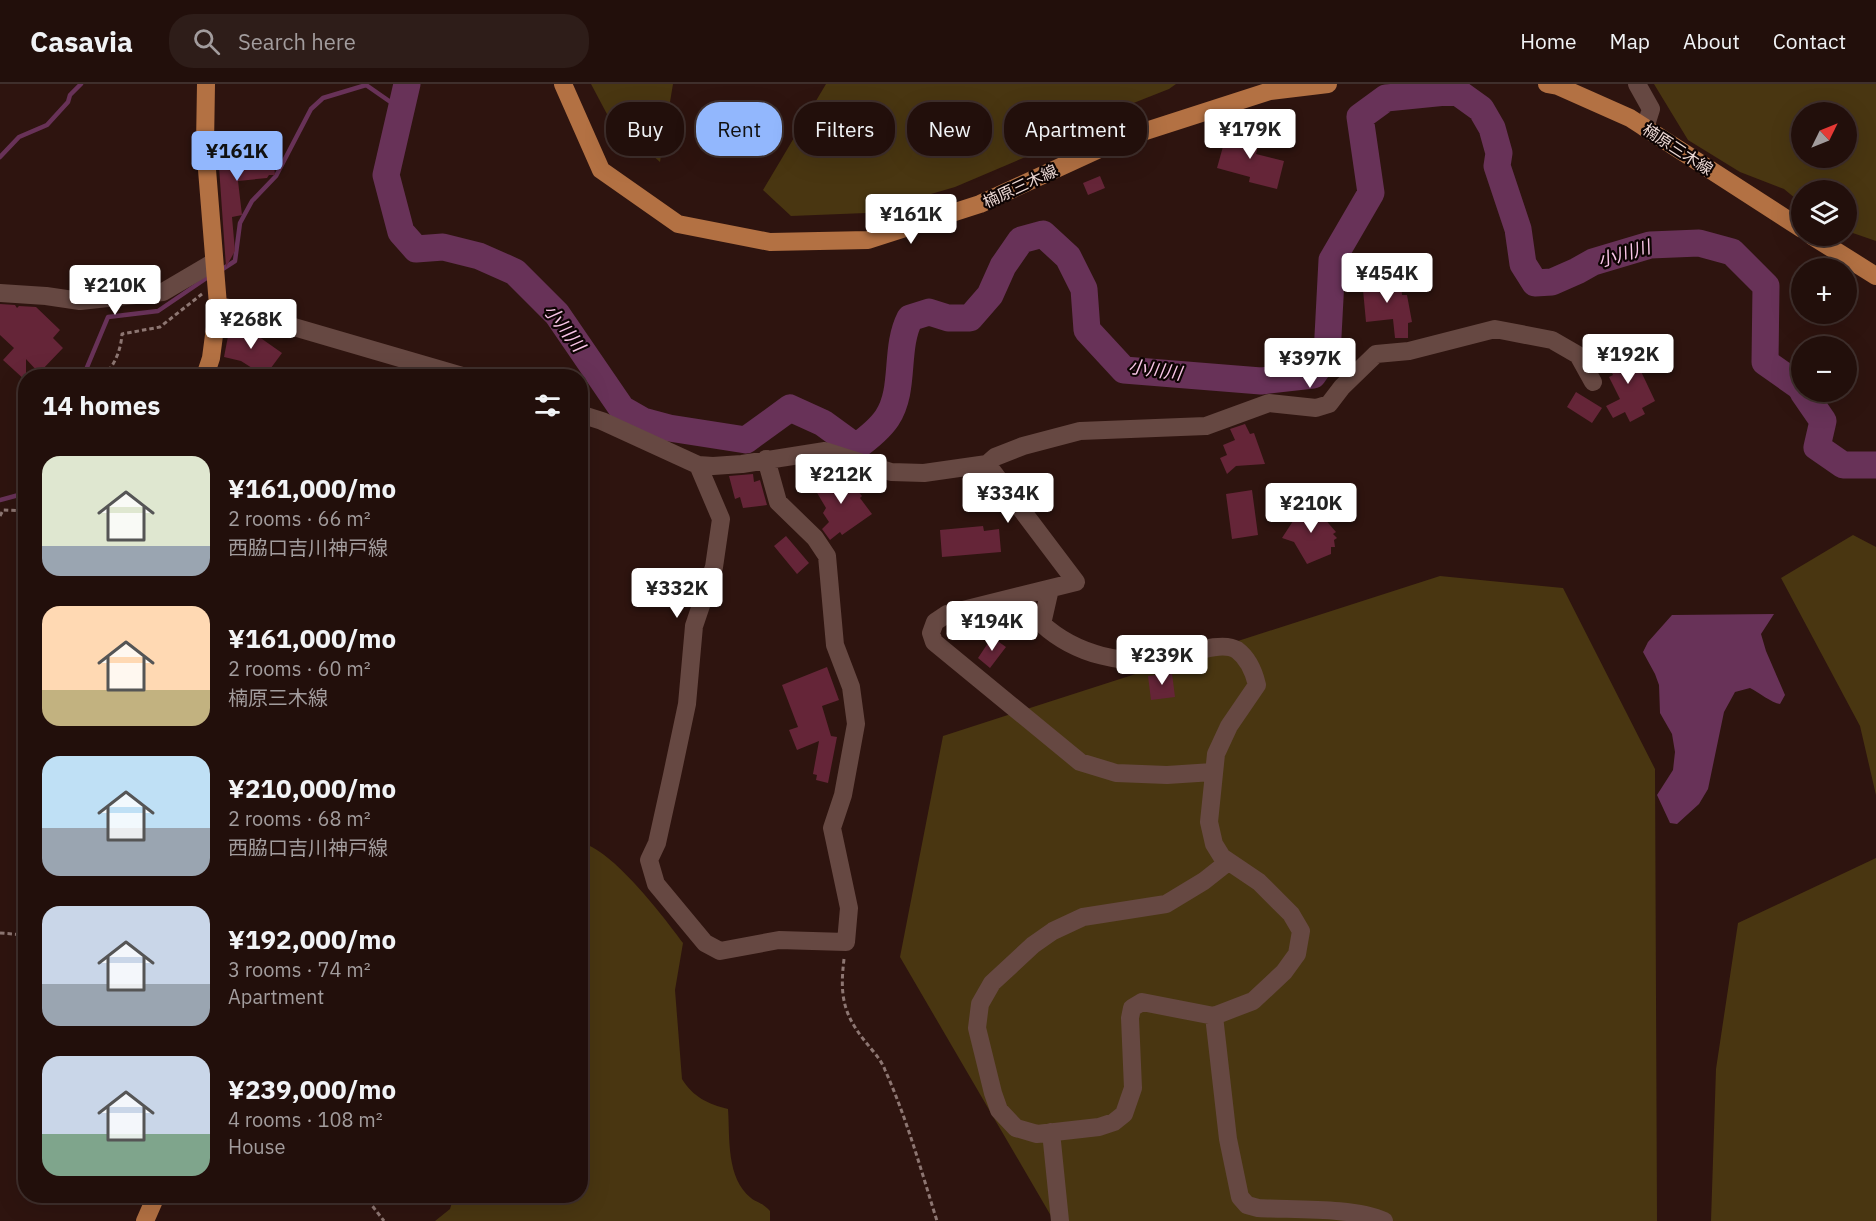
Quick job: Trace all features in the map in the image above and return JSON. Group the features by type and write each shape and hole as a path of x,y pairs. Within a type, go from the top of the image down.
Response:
{"main road":[{"path":"207,84 205,145 218,305 208,369"},
{"name":"楠原三木線","path":"563,84 601,170 678,224 770,242 868,240 980,204 1121,139 1270,87 1328,84"},
{"name":"楠原三木線","path":"1547,84 1558,86 1630,118 1791,222"},
{"path":"1828,246 1876,276"},
{"path":"145,1221 153,1203"}],"street":[{"path":"1636,84 1651,109 1645,128"},
{"path":"0,293 80,301 163,292 214,262"},
{"path":"218,305 438,369"},
{"path":"588,417 698,465 742,464 825,451 891,472 924,473 987,464 995,457 1023,446 1080,431 1206,426 1269,403 1316,408 1329,404 1342,387 1376,354 1409,351 1495,329 1552,340 1578,356 1593,382"},
{"path":"698,465 721,519 714,567 694,626 687,704 657,843 649,860 656,884 705,944 720,951 779,940 846,942 849,908 832,828 843,795 856,724 851,687 835,645 827,556 815,538 778,502 766,459"},
{"path":"987,464 1076,582 947,614 935,622 931,633 934,642 1080,762 1116,773 1167,775 1213,772"},
{"path":"1050,589 1042,624 1056,638 1088,653 1125,661 1168,658 1219,646 1236,650 1253,668 1257,685 1229,726 1216,754 1209,822 1214,844 1222,856 1259,882 1291,915 1301,931 1297,954 1284,972 1253,1001 1214,1016 1142,1002 1132,1008 1130,1018 1133,1088 1124,1114 1114,1122 1099,1127 1037,1134 1016,1128 999,1110 977,1028 980,1004 992,983 1033,945 1053,932 1083,917 1166,904 1204,881 1228,862"},
{"path":"1214,1016 1228,1139 1240,1197 1247,1205 1258,1209 1331,1211 1376,1217 1384,1221"},
{"path":"1051,1132 1060,1221"}],"path":[{"path":"111,369 123,334 160,327 193,298 216,285"},
{"path":"0,516 3,510 18,511"},
{"path":"0,933 18,934"},
{"path":"846,942 841,986 846,1008 858,1033 884,1066 905,1118 937,1221"},
{"path":"370,1203 384,1221"}],"shaded area":[{"path":"591,84 673,84 670,102 606,102 606,112"},
{"path":"826,84 1176,84 1136,102 1004,102 1004,156 1028,156 955,187 866,213 791,216 763,190 794,138 794,156 895,156 895,102 815,102"},
{"path":"1654,84 1876,84 1876,241 1857,234 1857,180 1791,180 1791,195 1784,189 1740,172 1688,140"},
{"path":"653,156 661,156 660,162"},
{"path":"1853,535 1876,547 1876,795 1860,726 1781,578"},
{"path":"1440,576 1563,588 1655,769 1657,1221 1054,1221 900,957 943,736"},
{"path":"1774,614 1761,634 1785,695 1780,704 1750,688 1735,692 1724,712 1708,789 1699,804 1677,824 1670,823 1657,795 1673,770 1675,752 1672,734 1660,713 1659,685 1643,652 1648,642 1672,615"},
{"path":"588,846 607,857 622,870 683,943 675,990 682,1079 691,1091 702,1099 728,1109 731,1157 737,1180 751,1198 770,1211 770,1221 435,1221 450,1209 452,1203 588,1203"},
{"path":"1876,858 1876,1221 1711,1221 1716,1069 1738,923"}],"building":[{"path":"1236,128 1261,136 1256,154 1284,161 1277,189 1249,182 1250,177 1217,168 1224,143 1232,146"},
{"path":"238,136 242,150 249,149 250,157 273,156 275,175 238,181 242,215 232,217 235,251 226,267 217,138"},
{"path":"1100,176 1105,188 1088,195 1083,183"},
{"path":"108,272 111,286 78,289 76,278"},
{"path":"1401,277 1402,295 1407,295 1412,322 1408,323 1408,338 1395,338 1393,319 1366,322 1362,279"},
{"path":"0,304 15,305 17,308 19,306 36,307 60,330 53,338 63,348 43,369 35,369 26,359 26,369 18,369 18,374 3,360 14,348 0,335"},
{"path":"230,326 251,330 250,333 255,334 282,353 270,369 254,369 241,361 224,357"},
{"path":"1629,346 1655,401 1642,408 1645,414 1630,422 1625,412 1613,418 1606,406 1620,399 1609,377 1613,375 1605,358 1607,354"},
{"path":"1576,392 1602,408 1592,423 1567,407"},
{"path":"1245,424 1250,434 1254,433 1265,464 1236,466 1227,474 1220,458 1227,455 1223,445 1235,440 1230,429"},
{"path":"837,469 849,488 853,485 862,496 860,498 872,514 842,535 840,532 830,540 822,529 829,522 823,513 826,508 813,486"},
{"path":"753,474 754,482 760,480 767,505 743,508 740,497 735,499 729,476"},
{"path":"1252,490 1258,535 1232,539 1226,494"},
{"path":"1311,503 1336,532 1333,534 1337,538 1334,540 1335,547 1331,547 1331,554 1307,564 1294,542 1282,538 1293,521 1291,518"},
{"path":"983,526 984,531 999,529 1001,552 942,557 940,530"},
{"path":"786,536 809,563 797,574 774,546"},
{"path":"992,637 1006,647 990,668 978,658"},
{"path":"827,667 839,700 822,706 831,736 837,737 828,783 816,780 817,775 813,774 819,741 797,750 789,730 798,727 782,685"},
{"path":"1172,673 1175,697 1151,700 1148,676"}],"waterway":[{"path":"0,157 19,137 47,125 81,84"},
{"name":"小川川","path":"407,84 386,175 401,232 416,249 443,247 479,256 515,272 557,314 622,409 643,421 669,428 746,440 790,408 823,423 856,447 880,426 893,407 902,343 910,318 929,312 948,318 970,318 990,295 1003,266 1021,240 1043,234 1068,257 1084,289 1087,330 1124,370 1261,381 1313,375 1327,355 1332,260 1371,193 1360,117 1386,98 1456,91 1481,109 1492,128 1499,153 1497,166 1518,229 1523,264 1535,283 1552,282 1593,262 1650,245 1699,243 1732,252 1766,286 1765,362 1791,380"},
{"path":"221,270 235,261 240,223 252,201 276,176 311,109 323,98 366,85 402,110"},
{"path":"86,369 108,317 158,311 211,275"},
{"name":"小川川","path":"1810,402 1823,421 1817,447 1843,465 1876,465"},
{"path":"0,500 18,495"}]}
